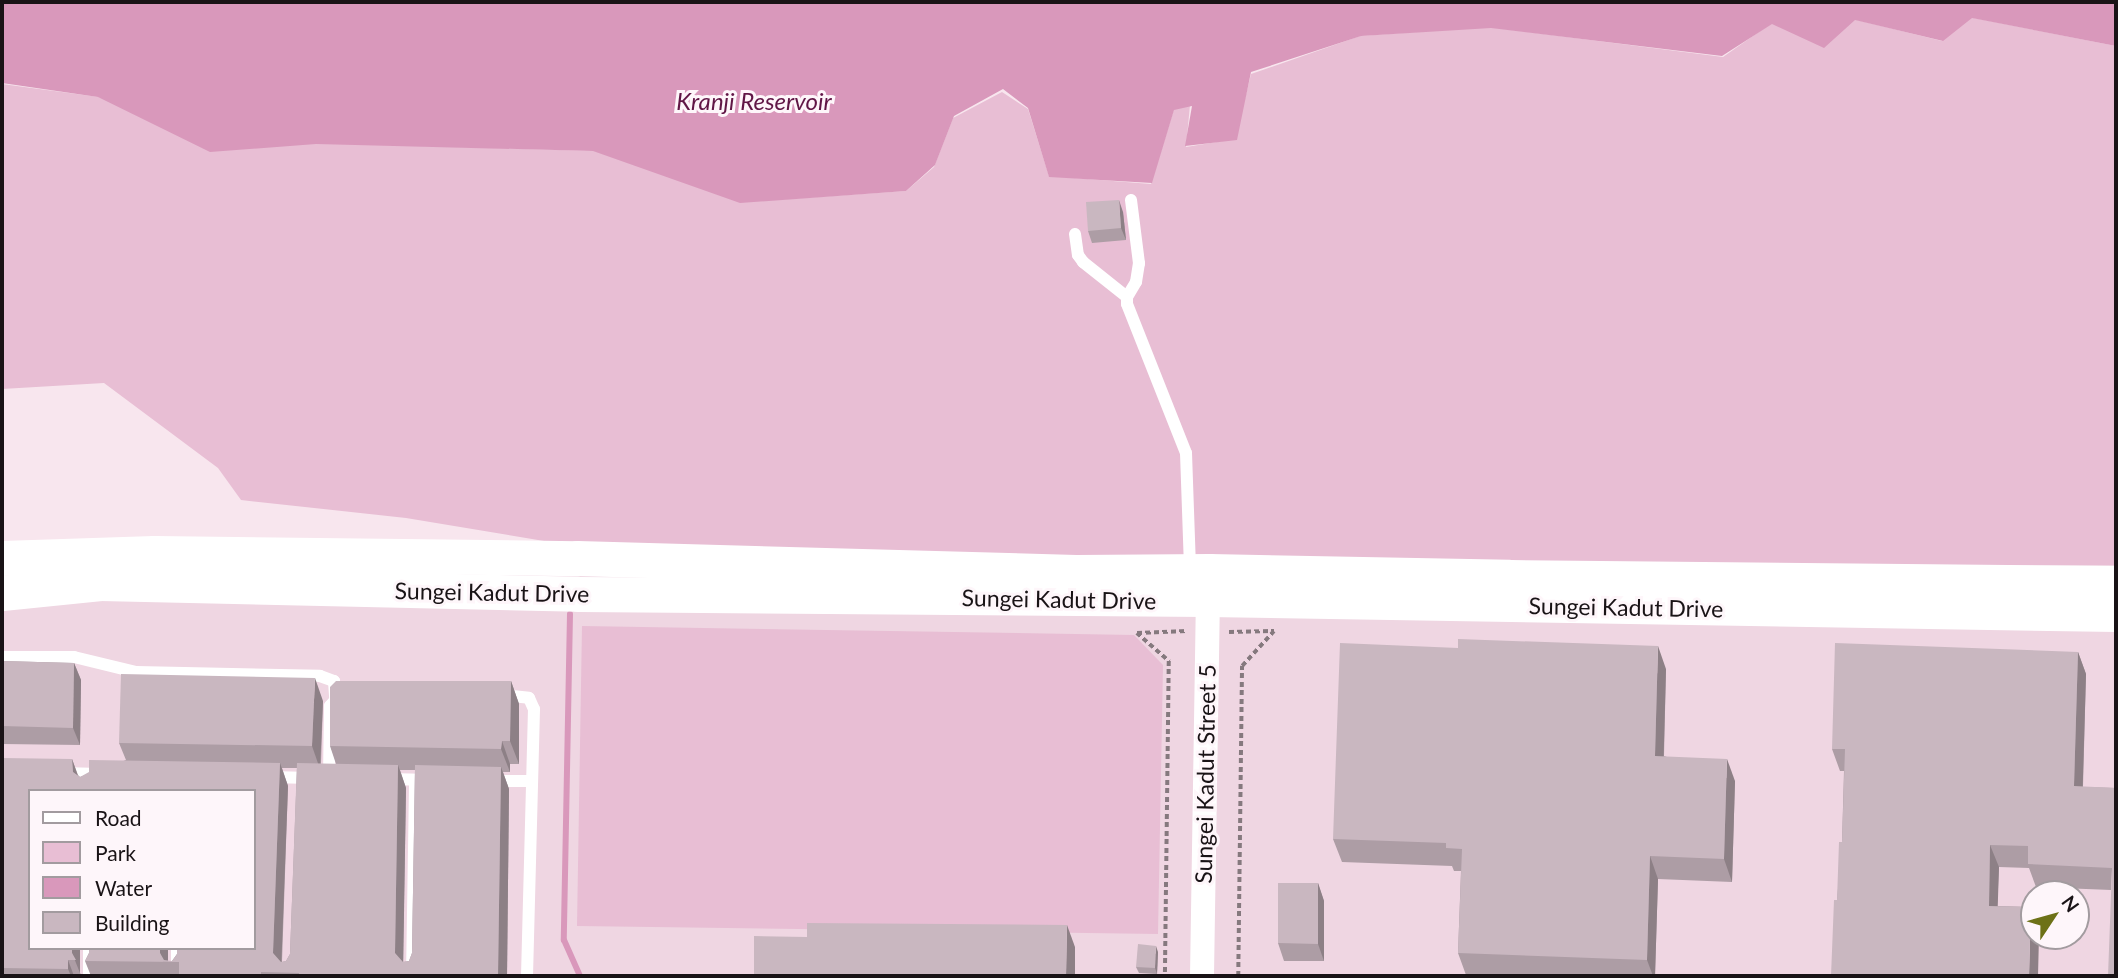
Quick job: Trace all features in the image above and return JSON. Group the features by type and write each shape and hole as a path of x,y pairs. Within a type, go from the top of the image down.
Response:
{"main road":[{"name":"Sungei Kadut Drive","path":"2,558 154,552 577,558 1076,572 1202,580 2116,614"},
{"name":"Sungei Kadut Drive","path":"2,593 100,583 578,594 1202,580 1496,577 2116,583"}],"street":[{"name":"Sungei Kadut Street 5","path":"1202,580 1202,976"}],"lane":[{"path":"1132,200 1139,262 1136,282 1126,297 1128,313 1186,453 1202,580"},
{"path":"1075,234 1078,255 1083,262 1126,297"},
{"path":"2,657 74,657 136,672 320,676 334,681 335,698 330,706 335,778 297,784 257,777"},
{"path":"335,698 354,695"},
{"path":"494,695 521,695 529,698 534,709 527,976"},
{"path":"52,773 114,774"},
{"path":"89,774 89,789"},
{"path":"378,779 441,780"},
{"path":"412,976 415,780"},
{"path":"480,781 532,782"},
{"path":"89,950 89,976"},
{"path":"177,950 177,976"}],"path":[{"path":"1238,976 1242,666 1274,632"},
{"path":"1137,633 1169,661 1165,976"}],"shaded area":[{"path":"2116,547 2116,976 2,976 2,568"}],"green space":[{"path":"1969,17 2116,46 2116,565 688,565 406,518 241,500 218,468 104,383 2,389 2,84 99,97 313,143 595,151 742,202 906,191 934,167 953,118 1002,92 1028,109 1049,176 1151,184 1174,109 1190,105 1186,147 1235,139 1251,74 1360,36 1488,27 1723,57 1773,22 1853,19 1942,41"},
{"path":"582,626 1134,635 1163,665 1158,934 577,926"}],"water":[{"name":"Kranji Reservoir","path":"2,2 2116,2 2116,46 1972,18 1943,41 1855,20 1824,48 1772,24 1722,56 1491,28 1361,36 1251,72 1237,140 1185,146 1192,106 1174,110 1152,183 1049,177 1028,108 1003,89 954,116 935,165 906,191 740,203 593,151 316,144 210,152 98,97 2,83"}],"building":[{"path":"1119,200 1121,228 1088,231 1086,202"},
{"path":"1458,639 1658,646 1655,756 1727,759 1724,859 1650,856 1647,960 1458,953 1462,849 1446,848 1446,843 1333,839 1340,643 1458,648"},
{"path":"1835,643 2078,652 2074,786 2116,788 2116,976 2108,976 2112,868 2028,864 2028,846 1990,845 1989,906 2020,907 2020,950 2030,950 2029,976 1831,976 1834,900 1837,900 1839,842 1842,842 1845,749 1832,749"},
{"path":"2,661 74,663 73,728 2,726"},
{"path":"121,674 315,678 312,746 119,743"},
{"path":"336,681 511,681 510,741 502,741 501,749 330,746 330,687"},
{"path":"2,758 72,759 73,772 80,777 89,772 89,760 280,763 273,953 281,962 286,961 290,954 297,763 398,765 395,953 403,962 409,961 412,953 415,765 501,767 498,976 299,976 299,973 261,972 261,976 179,976 179,962 85,961 89,950 160,950 164,960 172,961 177,950 256,950 256,789 28,789 28,950 72,950 76,960 68,960 68,969 2,968"},
{"path":"1278,883 1318,883 1318,944 1278,943"},
{"path":"807,923 1067,925 1066,976 754,976 754,936 807,937"},
{"path":"1138,944 1156,946 1155,968 1136,967"}],"waterway":[{"path":"570,614 564,940 580,976"}]}
